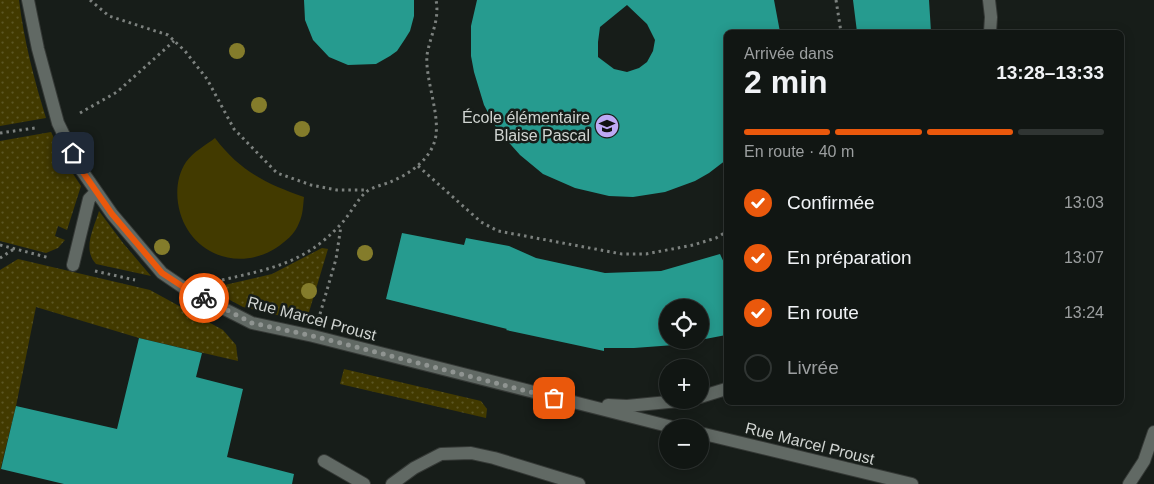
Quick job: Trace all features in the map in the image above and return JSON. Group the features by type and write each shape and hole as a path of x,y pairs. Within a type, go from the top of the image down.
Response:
{"street":[{"name":"Rue Marcel Proust","path":"28,0 38,48 58,123 80,168 112,214 162,273 188,290 252,323 313,336 659,424"},
{"path":"988,0 991,17 990,30"},
{"path":"73,265 89,199 96,192"},
{"path":"709,394 724,390"},
{"path":"573,402 627,406 659,403"},
{"path":"1129,484 1144,461 1154,432"},
{"name":"Rue Marcel Proust","path":"709,435 912,484"},
{"path":"392,484 414,468 441,454 471,453 494,458 579,484"},
{"path":"324,460 364,484"}],"path":[{"path":"90,0 109,16 168,35 207,79 234,129 277,173 311,185 337,190 368,190 403,177 418,166 429,152 436,135 427,57 437,19 438,8 436,0"},
{"path":"836,0 841,30"},
{"path":"76,116 117,92 174,41"},
{"path":"0,133 42,127"},
{"path":"418,166 481,222 498,231 622,254 646,254 693,245 716,238 724,233"},
{"path":"218,281 274,268 300,258 318,246 341,225 368,190"},
{"path":"313,336 336,259 341,225"},
{"path":"0,258 14,249"}],"shaded area":[{"path":"0,0 19,0 30,60 46,118 0,126"},
{"path":"51,132 66,163 81,186 67,230 58,226 55,236 65,240 58,248 46,253 0,241 0,141"},
{"path":"215,138 244,168 278,187 304,197 303,210 295,231 276,248 244,259 229,258 214,253 201,245 190,234 178,203 178,182 186,162 192,155"},
{"path":"99,211 151,276 96,264 92,258 89,245"},
{"path":"322,248 328,249 306,322 243,307 215,292 216,287 272,274"},
{"path":"18,259 150,290 223,330 236,345 238,361 139,338 36,307 16,406 0,471 0,270"},
{"path":"344,369 481,401 487,409 486,418 340,384"}],"building":[{"path":"304,0 414,0 414,16 410,31 397,51 376,64 348,65 329,57 313,40 305,20"},
{"name":"École élémentaire Blaise Pascal","path":"477,0 774,0 780,30 724,30 724,162 695,181 665,192 633,197 609,196 575,188 543,174 520,155 497,129 484,105 471,56 471,26","holes":["627,5 647,24 655,40 653,51 647,62 639,68 627,72 614,69 598,57 600,27"]},
{"path":"853,0 929,0 931,30 857,30"},
{"path":"402,233 464,245 466,238 509,246 536,258 605,273 661,271 720,254 724,263 724,335 709,338 709,299 659,299 659,346 604,348 604,351 386,299"},
{"path":"139,338 202,353 196,377 243,389 227,457 294,474 292,484 64,484 1,469 16,406 117,429"}],"way so far":[{"path":"204,298 252,323 313,336 554,398"}],"place":[{"name":"École élémentaire Blaise Pascal","path":"607,126"}],"route":[{"path":"73,153 80,168 112,214 162,273 204,298"}]}
